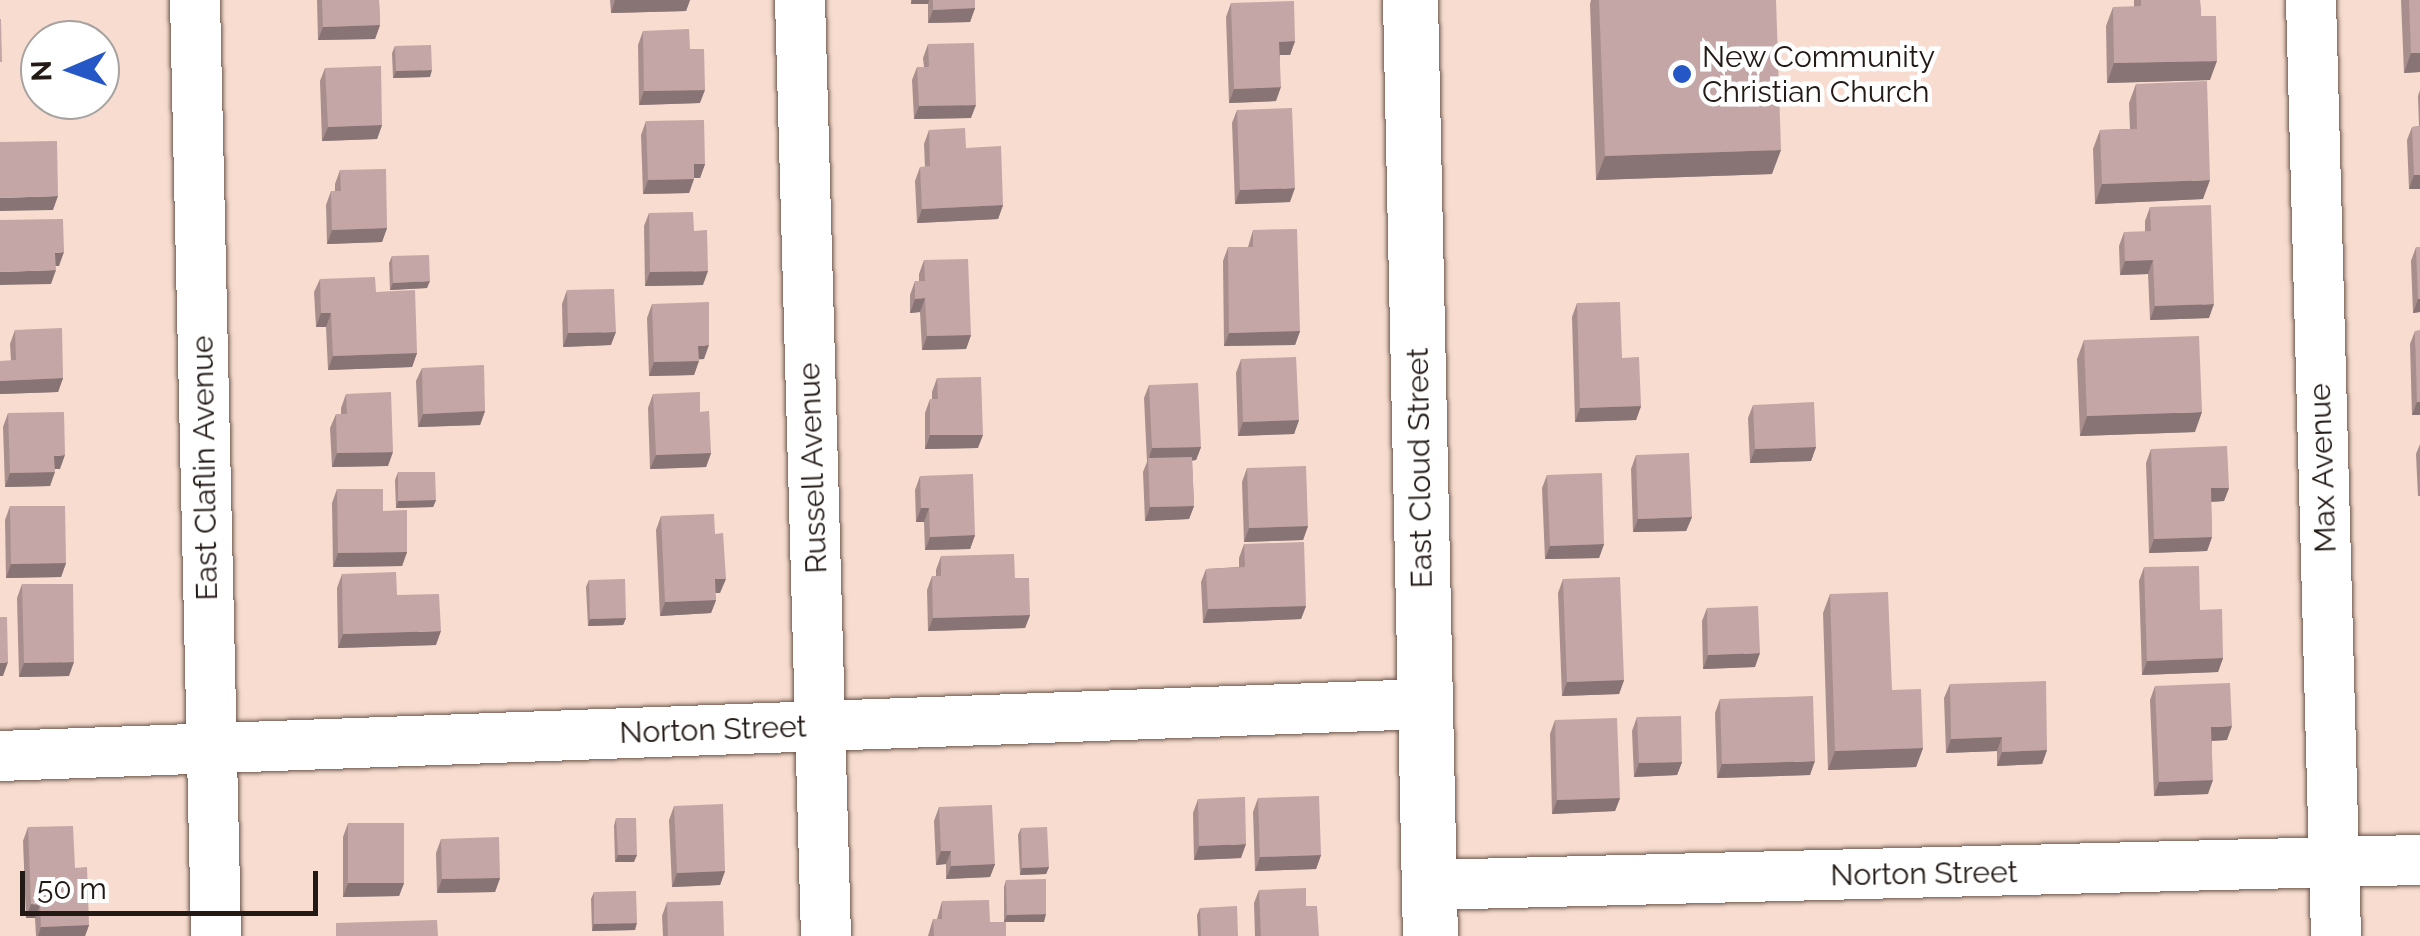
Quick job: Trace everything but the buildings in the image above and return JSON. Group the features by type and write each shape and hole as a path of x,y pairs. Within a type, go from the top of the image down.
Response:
{"main road":[{"name":"East Cloud Street","path":"1410,0 1429,911"}],"street":[{"name":"East Claflin Avenue","path":"195,0 216,936"},
{"name":"Russell Avenue","path":"800,0 826,936"},
{"name":"Max Avenue","path":"2311,0 2336,936"},
{"name":"Norton Street","path":"0,756 1425,704"},
{"name":"Norton Street","path":"1429,911 2420,860"}],"place":[{"name":"New Community Christian Church","path":"1682,74"}]}
